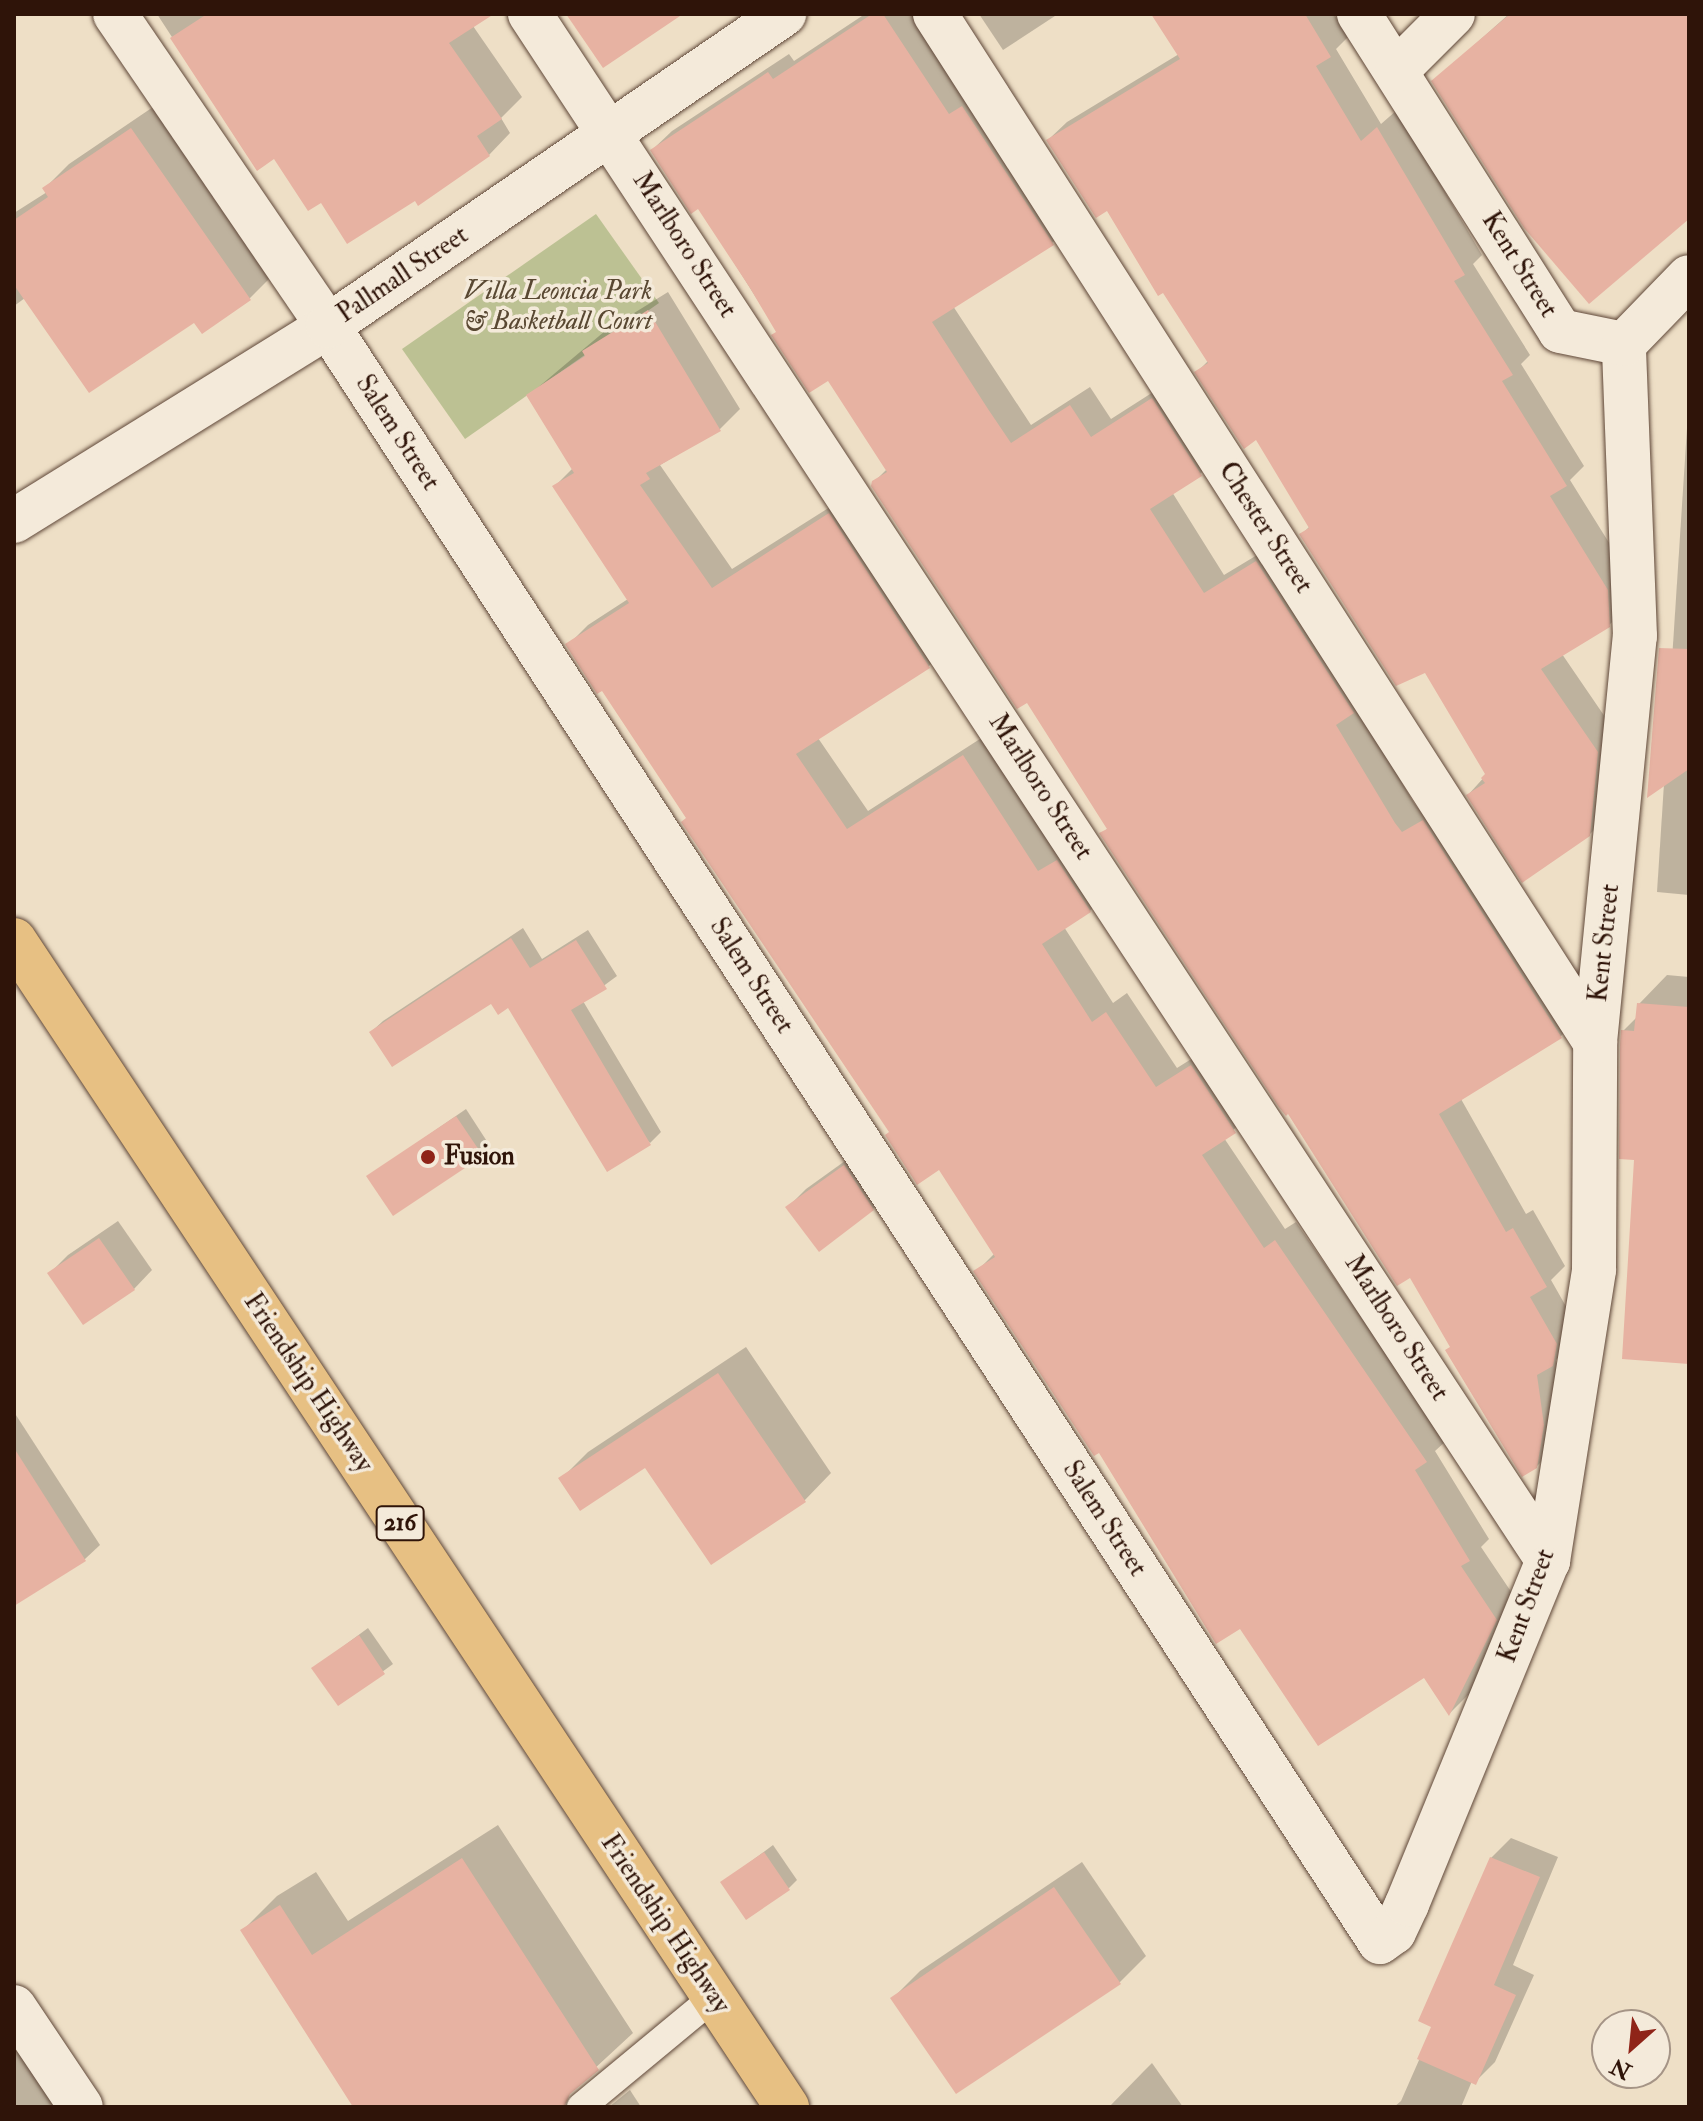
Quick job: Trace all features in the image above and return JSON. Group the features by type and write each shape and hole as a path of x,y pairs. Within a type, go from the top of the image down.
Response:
{"main road":[{"name":"Friendship Highway","path":"14,940 787,2107"}],"street":[{"name":"Salem Street","path":"115,14 328,326 1380,1942"},
{"name":"Marlboro Street","path":"530,14 1548,1561"},
{"name":"Pallmall Street","path":"14,521 328,326 784,14"},
{"name":"Chester Street","path":"935,14 1595,1042"},
{"name":"Kent Street","path":"1359,14 1560,331 1624,344 1635,636 1595,1042 1594,1270 1548,1561 1413,1892 1394,1932 1380,1942"},
{"path":"1397,70 1453,14"},
{"path":"1624,344 1689,277"},
{"path":"14,2007 81,2107"}],"lane":[{"path":"581,2107 714,1997"}],"green space":[{"name":"Villa Leoncia Park & Basketball Court","path":"596,214 659,303 465,439 402,349"}],"building":[{"path":"207,14 494,14 449,43 502,119 477,136 490,156 418,206 415,201 347,244 321,203 308,211 274,159 257,171 170,38"},
{"path":"566,14 683,14 603,68"},
{"path":"872,14 883,14 949,114 962,106 1054,245 932,322 988,409 1011,443 1070,405 1091,437 1152,398 1202,476 1150,509 1204,593 1256,561 1354,713 1336,725 1395,823 1402,832 1423,820 1562,1038 1439,1114 1506,1232 1513,1228 1547,1287 1530,1297 1557,1344 1553,1366 1537,1375 1544,1425 1537,1468 1522,1477 1445,1350 1450,1347 1410,1278 1397,1286 1288,1114 1286,1116 1278,1106 1099,833 1107,829 1027,703 1017,709 871,486 872,481 887,472 828,381 809,393 771,335 776,332 750,288 698,209 691,214 650,150 768,72 773,79"},
{"path":"1151,14 1305,14 1331,57 1316,66 1361,141 1377,127 1465,275 1454,281 1513,375 1502,381 1567,486 1550,496 1608,590 1610,627 1541,669 1598,752 1590,836 1522,883 1466,795 1485,783 1481,778 1485,774 1425,673 1396,686 1299,534 1309,528 1256,440 1244,449 1194,372 1208,363 1163,293 1158,296 1107,211 1096,218 1046,140 1180,59"},
{"path":"1510,14 1689,14 1689,219 1589,304 1524,228 1431,81"},
{"path":"131,128 251,300 202,334 194,323 89,393 14,285 14,220 48,197 42,188"},
{"path":"648,310 721,431 646,473 650,479 640,485 712,588 829,513 930,668 796,754 847,829 963,755 1038,871 1057,860 1091,912 1042,944 1092,1022 1106,1012 1156,1087 1191,1065 1236,1133 1202,1155 1264,1248 1275,1240 1427,1462 1415,1470 1470,1561 1461,1566 1497,1620 1449,1716 1424,1678 1318,1746 1240,1629 1216,1644 1099,1453 1094,1456 973,1271 995,1257 939,1170 917,1185 885,1135 889,1132 681,822 686,818 602,691 597,694 565,644 629,603 552,486 574,473 526,395 585,356 582,351"},
{"path":"1659,648 1689,649 1689,769 1647,798"},
{"path":"511,938 530,968 576,940 607,989 571,1010 651,1145 607,1172 508,1008 498,1015 491,1004 392,1067 369,1032"},
{"path":"1637,1003 1689,1007 1689,1364 1622,1359 1634,1160 1619,1159 1620,1043 1621,1030 1634,1031"},
{"path":"456,1116 483,1156 393,1216 366,1176"},
{"path":"844,1165 874,1210 819,1252 785,1207"},
{"path":"99,1238 135,1290 83,1325 47,1273"},
{"path":"718,1373 806,1502 711,1565 645,1468 580,1511 558,1478"},
{"path":"14,1448 86,1561 14,1606"},
{"path":"359,1635 385,1674 338,1706 311,1668"},
{"path":"764,1852 790,1890 746,1920 720,1882"},
{"path":"1490,1857 1540,1877 1494,1985 1516,1995 1476,2085 1417,2059 1431,2027 1418,2021"},
{"path":"462,1858 599,2070 570,2094 564,2107 353,2107 240,1930 280,1905 312,1955"},
{"path":"1054,1887 1121,1984 956,2094 890,1998"}],"place":[{"name":"Fusion","path":"428,1157"}]}
